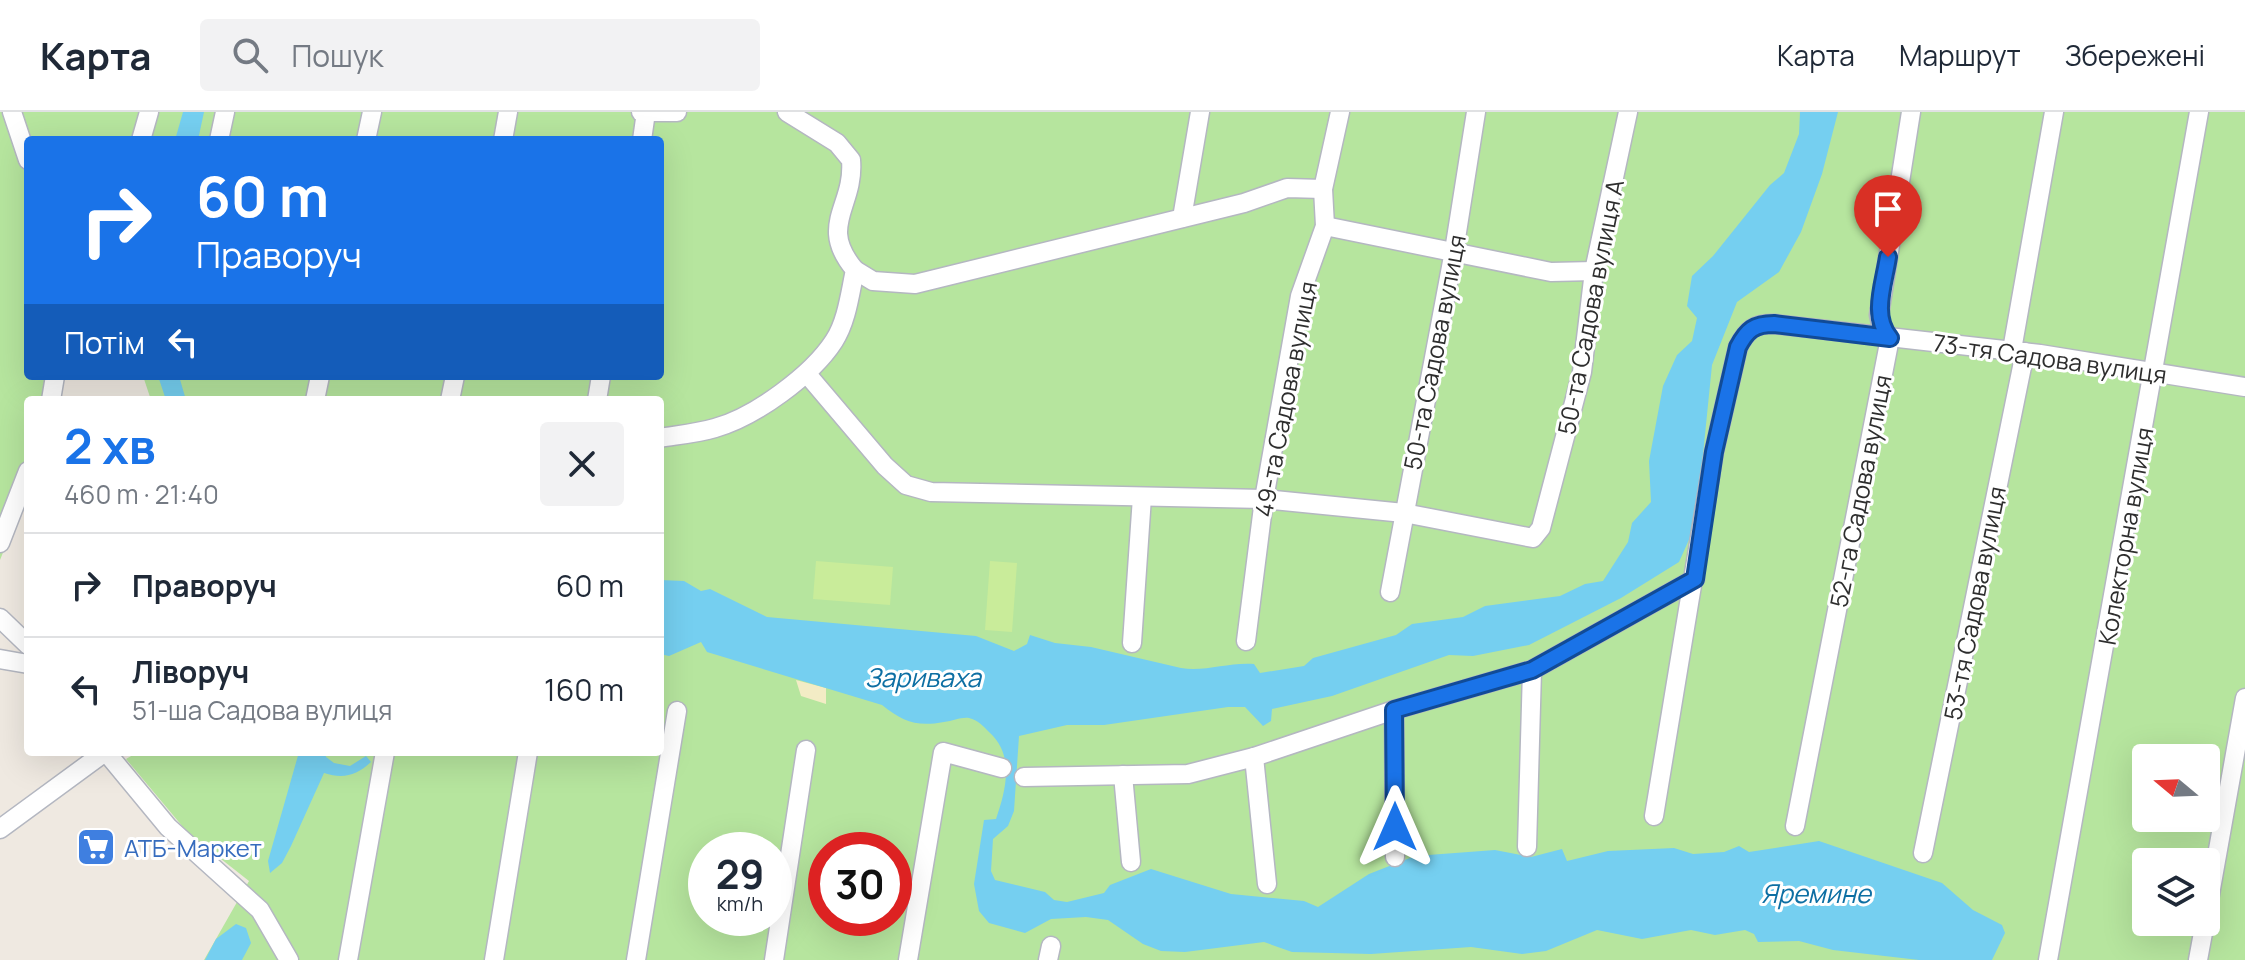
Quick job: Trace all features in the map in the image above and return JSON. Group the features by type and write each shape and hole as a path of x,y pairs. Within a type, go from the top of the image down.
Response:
{"street":[{"path":"12,112 24,148"},
{"path":"142,136 149,112"},
{"path":"220,136 225,112"},
{"path":"367,136 372,112"},
{"path":"504,136 508,112"},
{"path":"642,136 644,112 677,112"},
{"path":"1182,218 1200,112"},
{"name":"49-та Садова вулиця","path":"1246,641 1264,499 1300,296 1325,226 1323,189 1340,112"},
{"name":"50-та Садова вулиця","path":"1390,592 1454,251 1476,112"},
{"name":"50-та Садова вулиця А","path":"1404,513 1533,538 1541,528 1582,372 1594,271 1628,112"},
{"name":"52-га Садова вулиця","path":"1795,826 1890,338 1882,328 1879,315 1911,112"},
{"name":"53-тя Садова вулиця","path":"1923,853 2018,351 2054,112"},
{"name":"Колекторна вулиця","path":"2048,960 2199,112"},
{"path":"801,115 837,143 851,160 852,173 837,220 836,238 855,270 873,281 915,284 1182,218 1287,188 1323,189"},
{"path":"1325,226 1551,272 1594,271"},
{"path":"664,437 716,428 733,421 807,374 835,340 844,320 855,270"},
{"name":"73-тя Садова вулиця","path":"1695,579 1714,452 1738,347 1746,332 1758,324 2018,351 2245,387"},
{"path":"807,374 859,439 906,485 931,492 1264,499 1404,513"},
{"path":"0,543 24,481"},
{"path":"1132,643 1142,497"},
{"path":"1024,777 1188,774 1254,757 1394,710 1532,670 1695,579"},
{"path":"1654,816 1695,579"},
{"path":"0,618 24,641"},
{"path":"0,659 24,663"},
{"path":"1527,847 1532,670"},
{"path":"2219,848 2245,698"},
{"path":"1394,710 1395,857"},
{"path":"636,960 677,711"},
{"path":"774,960 806,750"},
{"path":"908,960 943,752 1002,768"},
{"path":"0,829 100,756"},
{"path":"109,756 168,827 260,910 289,960"},
{"path":"348,960 384,756"},
{"path":"494,960 527,756"},
{"path":"1254,757 1267,884"},
{"path":"1123,775 1131,862"},
{"path":"2198,960 2203,936"}],"green space":[{"path":"0,112 2245,112 2245,960 204,960 249,881 188,833 126,759 131,756 664,756 664,396 150,396 144,380 664,380 664,136 24,136 24,380 60,380 58,396 24,396 24,501 0,560"},
{"path":"816,561 893,567 890,605 813,599"},
{"path":"990,561 1017,563 1012,632 985,630"}],"sand":[{"path":"796,680 826,688 826,704 801,696"}],"water":[{"path":"183,112 204,112 199,136 176,136"},
{"path":"1800,112 1838,112 1822,174 1801,232 1779,272 1737,302 1712,365 1696,524 1679,562 1621,598 1529,645 1473,656 1449,655 1332,696 1272,709 1271,721 1263,726 1245,707 1228,707 1104,725 1067,725 1019,736 1014,811 1008,826 993,839 991,871 995,880 1045,892 1054,900 1067,902 1104,893 1110,885 1151,869 1231,894 1304,901 1318,907 1369,874 1415,856 1495,850 1531,857 1562,849 1567,861 1608,851 1674,848 1693,854 1724,852 1739,846 1749,852 1819,841 1942,883 1973,910 2002,925 2005,933 1992,960 1919,960 1833,950 1799,941 1758,942 1754,934 1745,930 1715,935 1691,930 1642,939 1597,930 1546,951 1522,954 1471,947 1371,954 1292,952 1264,942 1185,952 1161,951 1143,944 1108,920 1086,917 1051,919 1025,933 989,923 979,911 974,884 984,820 996,819 1006,773 997,741 980,724 966,718 934,723 911,722 882,705 707,652 701,642 669,656 664,655 664,580 684,581 701,591 710,589 767,617 976,636 1014,651 1027,644 1030,635 1055,643 1091,647 1181,668 1254,664 1260,673 1304,666 1313,658 1396,635 1412,624 1463,617 1485,606 1560,596 1585,584 1603,581 1628,542 1632,523 1651,502 1649,461 1663,386 1677,355 1692,341 1697,318 1687,306 1692,276 1713,256 1770,185 1784,173 1799,134"},
{"path":"159,380 180,380 185,396 165,396"},
{"path":"298,756 326,756 334,763 350,766 366,756 371,762 349,775 324,773 282,863 270,873 268,861"},
{"path":"236,924 246,928 251,943 242,960 205,960 216,939"}],"place":[{"name":"АТБ-Маркет","path":"96,847"}],"route":[{"path":"1395,827 1394,710 1532,670 1695,579 1714,452 1738,347 1746,332 1758,324 1774,324 1890,338 1882,328 1879,315 1888,257"}],"water label":[{"name":"Зариваха","path":"923,677"},
{"name":"Яремине","path":"1816,893"}]}
